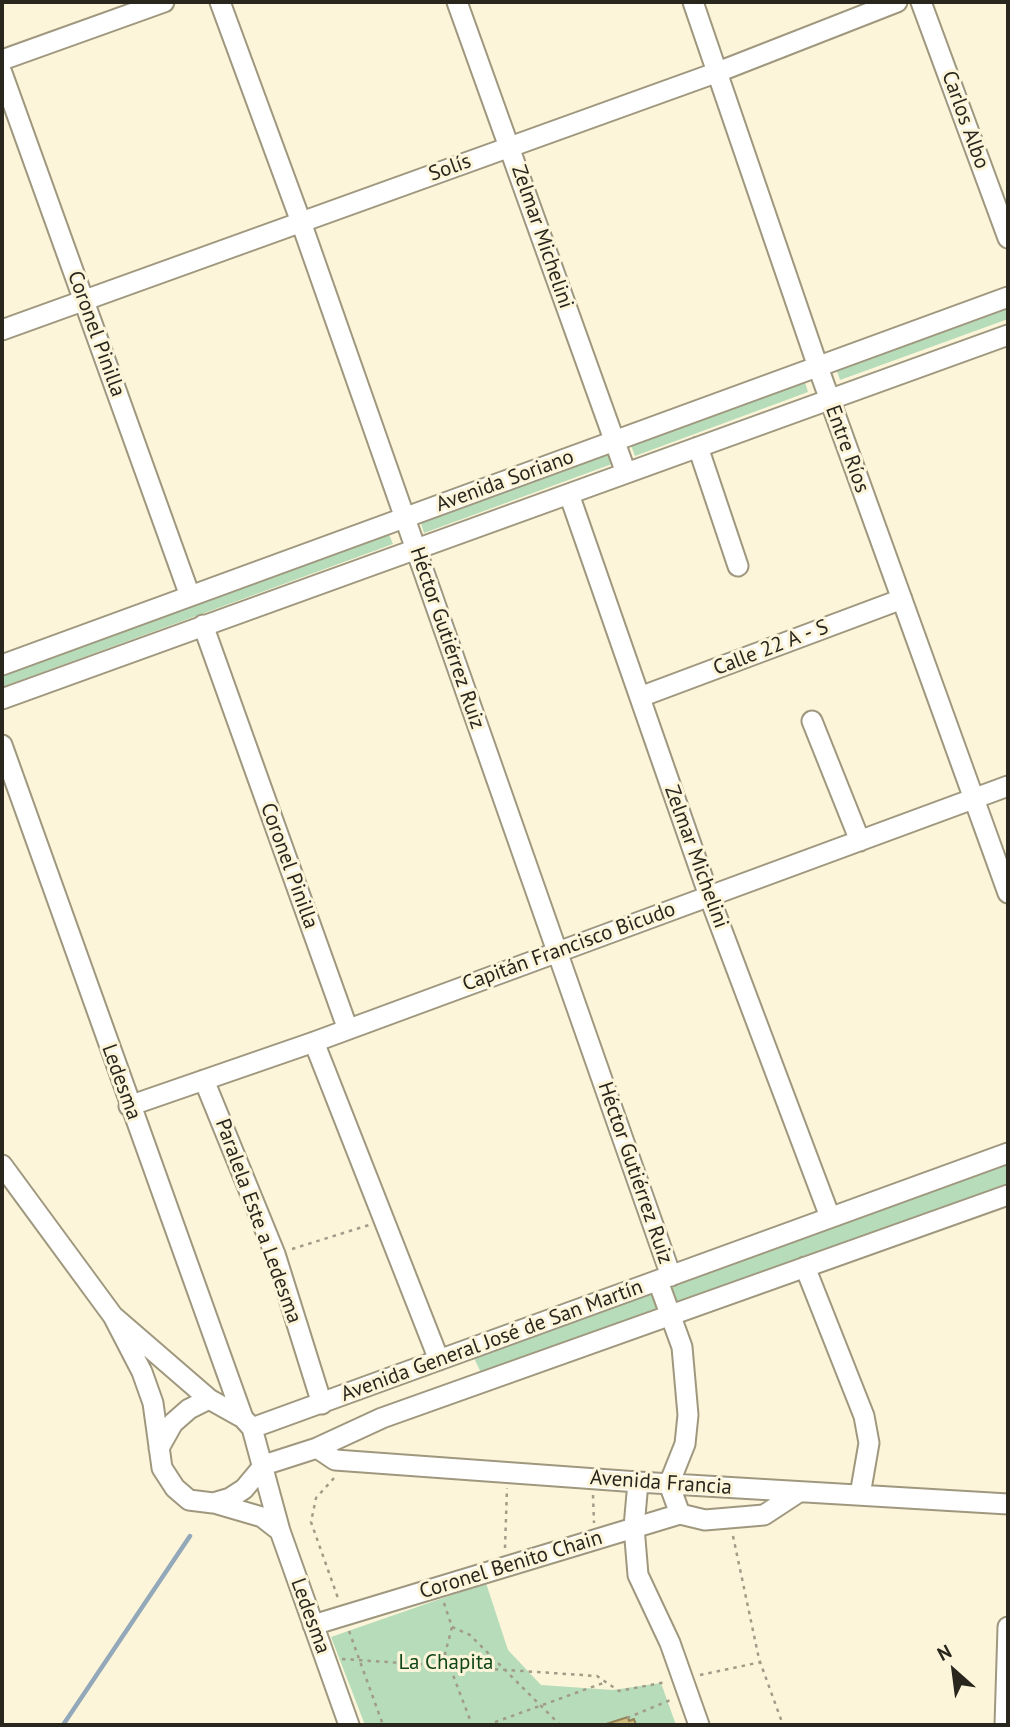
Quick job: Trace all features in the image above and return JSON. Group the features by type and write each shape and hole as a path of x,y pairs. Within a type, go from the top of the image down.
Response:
{"street":[{"path":"2,60 164,2"},
{"name":"Héctor Gutiérrez Ruiz","path":"220,2 301,222 557,953 664,1278 682,1346 688,1415 685,1444 669,1484"},
{"name":"Zelmar Michelini","path":"457,2 626,472"},
{"name":"Entre Ríos","path":"693,2 830,401 1008,894"},
{"name":"Solís","path":"2,330 718,72 897,2"},
{"name":"Carlos Albo","path":"921,2 1008,238"},
{"name":"Coronel Pinilla","path":"2,73 190,596"},
{"name":"Avenida Soriano","path":"2,665 1008,297"},
{"name":"Avenida Soriano","path":"2,699 1008,335"},
{"path":"698,447 738,566"},
{"name":"Zelmar Michelini","path":"569,494 709,896 830,1217"},
{"name":"Calle 22 A - S","path":"640,697 902,599"},
{"name":"Coronel Pinilla","path":"203,625 347,1027"},
{"path":"812,721 860,841"},
{"name":"Ledesma","path":"2,745 129,1106 247,1423"},
{"name":"Capitán Francisco Bicudo","path":"129,1106 314,1042 347,1027 557,953 1008,786"},
{"path":"314,1042 439,1360"},
{"name":"Paralela Este a Ledesma","path":"204,1080 275,1254 322,1404"},
{"name":"Avenida General José de San Martín","path":"247,1423 322,1404 1008,1153"},
{"path":"2,1165 113,1316 142,1372 153,1403 162,1468 174,1488 189,1500 213,1503 262,1517 280,1531"},
{"name":"Avenida General José de San Martín","path":"264,1465 317,1448 382,1418 1008,1195"},
{"path":"804,1267 864,1416 869,1443 860,1495"},
{"path":"113,1316 204,1394 247,1423 264,1465 244,1489 230,1499 213,1503"},
{"path":"159,1448 173,1423 204,1394 225,1367"},
{"name":"Avenida Francia","path":"317,1448 335,1460 638,1482 1008,1504"},
{"name":"Ledesma","path":"264,1465 280,1531 349,1725"},
{"path":"638,1482 634,1527 638,1575 670,1643 699,1725"},
{"path":"669,1484 680,1514 705,1520 764,1515 799,1492"},
{"name":"Coronel Benito Chain","path":"313,1625 680,1514"},
{"path":"1006,1725 1008,1627"}],"path":[{"path":"275,1254 384,1220"},
{"path":"346,1478 332,1478 316,1498 311,1522 383,1725"},
{"path":"504,1567 507,1485"},
{"path":"593,1488 594,1540"},
{"path":"735,1519 733,1536 761,1662 783,1725"},
{"path":"439,1587 452,1627 444,1654 472,1725"},
{"path":"452,1627 470,1635 561,1725"},
{"path":"325,1658 597,1676 619,1691 685,1686"},
{"path":"619,1720 685,1686 761,1662"},
{"path":"487,1725 606,1682"}],"green space":[{"path":"1008,305 1008,319 840,380 836,368"},
{"path":"804,379 808,392 635,456 630,443"},
{"path":"607,452 612,464 424,533 420,520"},
{"path":"388,532 393,544 2,687 2,673"},
{"path":"1008,1163 1008,1186 483,1377 474,1358"},
{"name":"La Chapita","path":"486,1583 508,1650 541,1685 613,1690 661,1683 676,1725 365,1725 331,1637"}],"building":[{"path":"628,1717 629,1721 634,1719 636,1725 603,1725"}],"waterway":[{"path":"63,1725 190,1536"}]}
